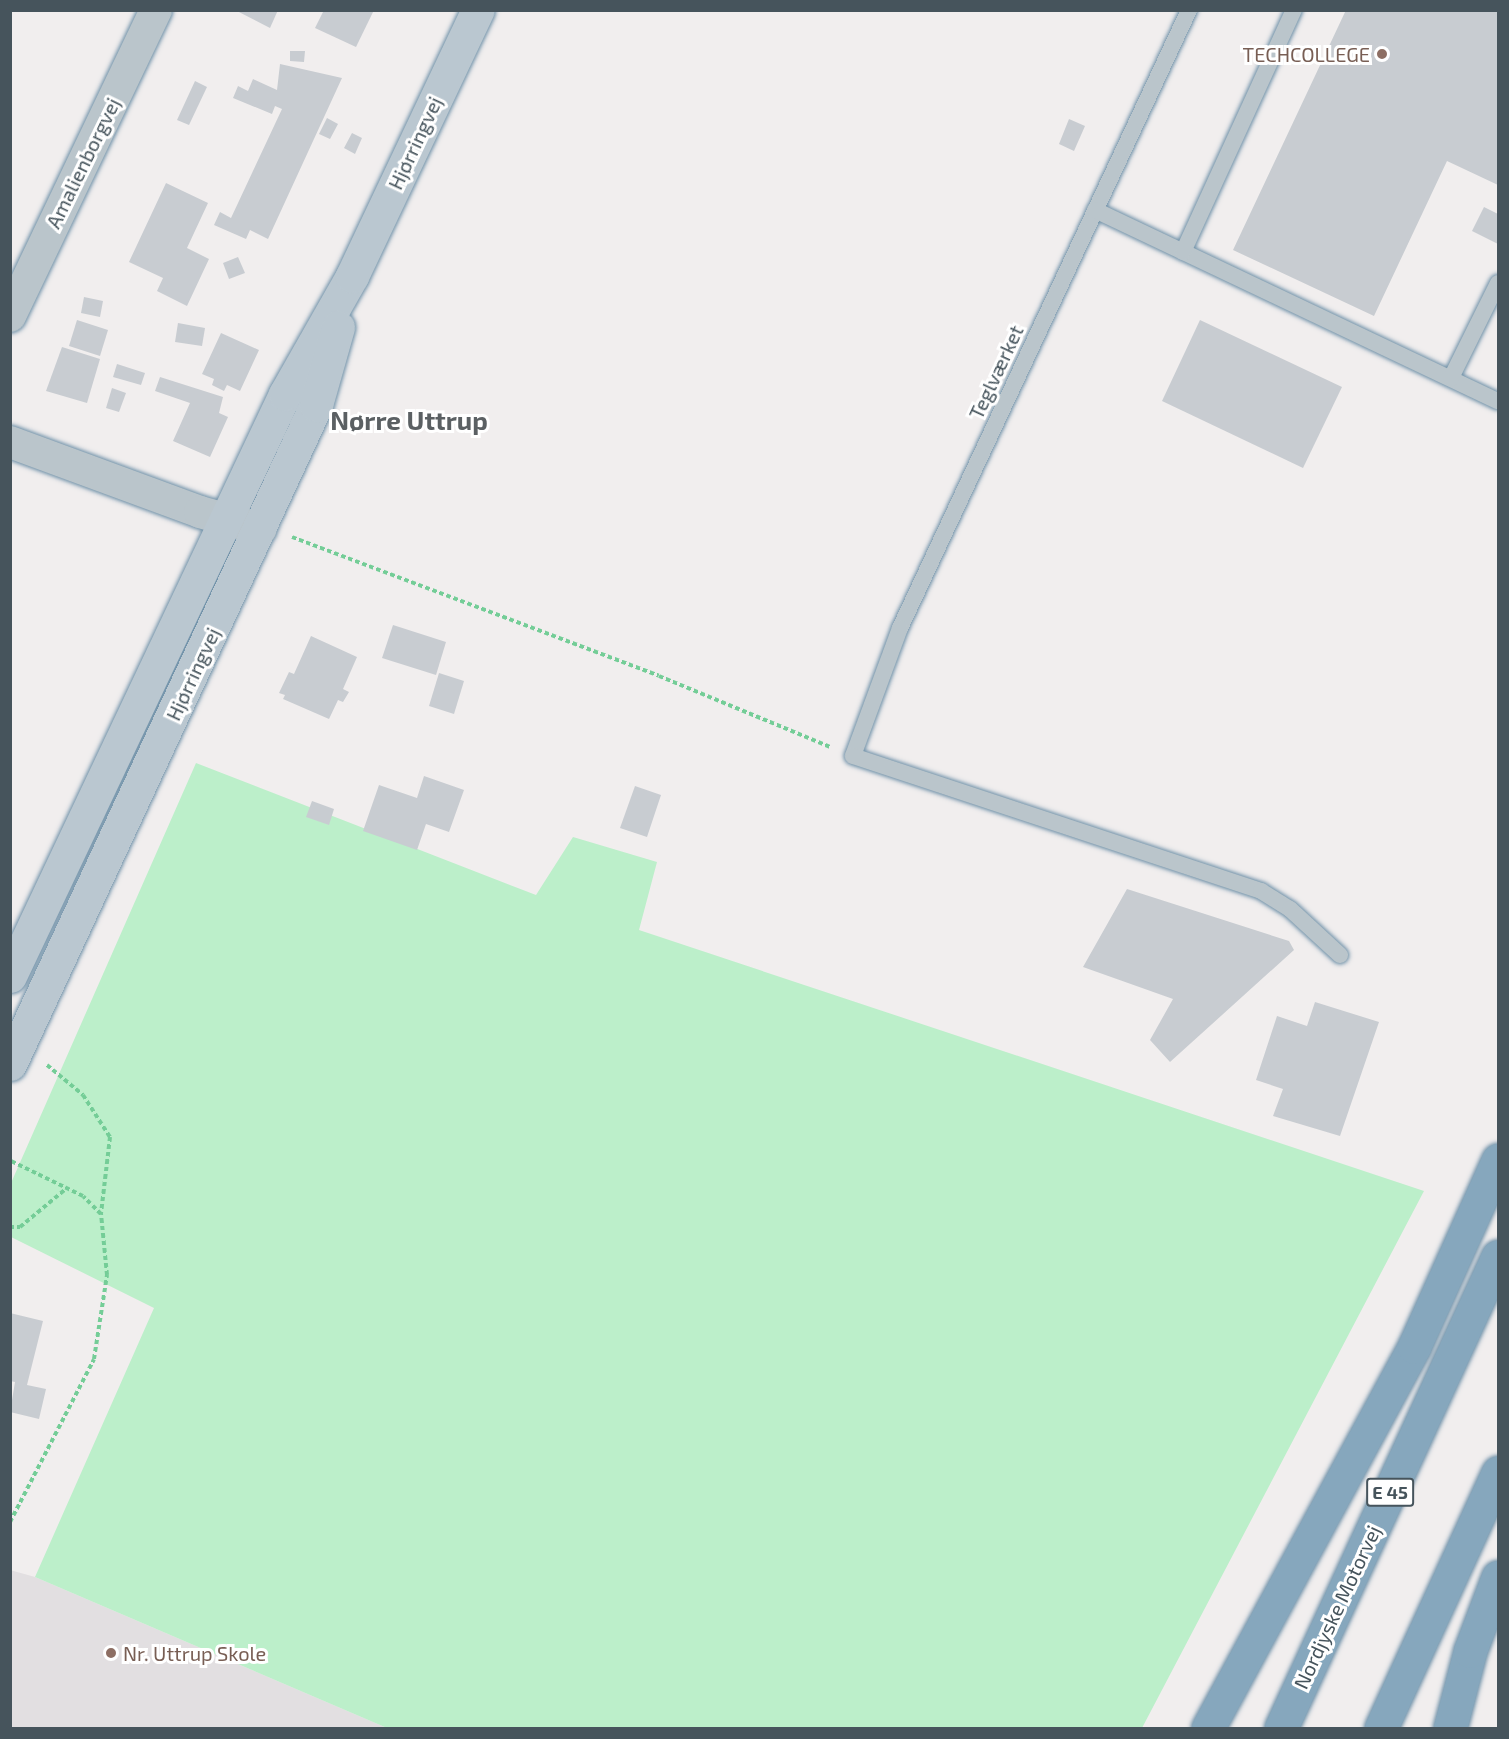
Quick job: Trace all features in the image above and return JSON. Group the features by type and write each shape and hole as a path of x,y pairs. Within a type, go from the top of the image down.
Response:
{"highway":[{"path":"1208,1728 1413,1347 1498,1160"},
{"name":"Nordjyske Motorvej","path":"1281,1728 1498,1256"},
{"path":"1381,1728 1498,1473"},
{"path":"1450,1728 1470,1651 1498,1577"}],"main road":[{"name":"Hjørringvej","path":"10,976 285,394 352,276 478,10"},
{"name":"Hjørringvej","path":"14,1057 261,529 316,405 352,276"}],"street":[{"name":"Amalienborgvej","path":"10,316 156,10"},
{"path":"10,442 226,519 261,529"}],"lane":[{"name":"Teglværket","path":"853,756 900,627 1189,10"},
{"path":"1183,252 1294,10"},
{"path":"1095,210 1498,401"},
{"path":"1451,378 1498,283"},
{"path":"853,756 1261,891 1290,909 1340,955"}],"path":[{"path":"261,529 321,545 853,756"},
{"path":"10,1522 94,1359 107,1275 100,1214 110,1137 83,1095 51,1067 14,1057"},
{"path":"11,1161 83,1196 100,1214"},
{"path":"10,1227 20,1227 67,1188"}],"shaded area":[{"name":"Nr. Uttrup Skole","path":"10,1570 35,1577 387,1728 11,1728"}],"green space":[{"path":"196,763 536,895 573,837 657,862 639,930 1424,1191 1142,1728 387,1728 35,1577 154,1308 11,1237 11,1183"}],"building":[{"path":"235,10 278,10 270,28"},
{"path":"324,10 374,10 356,47 315,28"},
{"path":"1346,10 1498,10 1498,185 1447,161 1374,316 1233,250"},
{"path":"290,51 305,51 304,62 290,61"},
{"path":"280,64 342,78 268,239 250,230 246,239 214,225 220,212 231,218 282,109 275,106 272,114 233,98 238,86 248,91 253,79 277,90"},
{"path":"195,81 207,87 189,125 177,120"},
{"path":"327,118 338,124 330,139 319,134"},
{"path":"1069,119 1085,126 1074,151 1059,144"},
{"path":"352,133 362,138 355,154 344,148"},
{"path":"166,183 208,203 187,248 209,259 187,306 157,291 163,278 129,262"},
{"path":"1484,207 1498,214 1498,244 1472,231"},
{"path":"238,257 245,273 229,279 223,263"},
{"path":"84,297 103,301 100,317 81,313"},
{"path":"77,320 108,330 100,356 69,346"},
{"path":"1200,320 1342,387 1303,468 1162,401"},
{"path":"178,323 205,328 202,346 175,342"},
{"path":"221,333 259,350 240,391 227,385 224,391 212,385 214,379 202,374"},
{"path":"62,347 100,359 87,403 46,391"},
{"path":"117,364 145,373 141,385 113,377"},
{"path":"160,377 223,397 219,413 228,417 210,457 173,441 190,403 155,391"},
{"path":"112,388 126,393 119,412 106,408"},
{"path":"393,625 446,642 436,675 382,658"},
{"path":"311,636 357,657 343,689 349,692 343,702 338,700 329,719 283,699 285,695 279,693 289,672 294,674"},
{"path":"439,673 464,681 454,714 429,706"},
{"path":"424,776 464,790 449,832 426,824 417,850 363,831 379,785 417,798"},
{"path":"635,786 661,795 647,837 620,828"},
{"path":"312,801 334,809 329,825 306,817"},
{"path":"1127,889 1289,941 1294,950 1170,1062 1150,1040 1173,999 1083,967"},
{"path":"1315,1002 1379,1022 1340,1136 1273,1116 1283,1089 1256,1080 1277,1016 1307,1026"},
{"path":"10,1313 43,1321 27,1385 46,1389 39,1419 10,1412 15,1382 10,1381"}],"place":[{"name":"TECHCOLLEGE","path":"1382,54"},
{"name":"Nr. Uttrup Skole","path":"111,1653"}],"district":[{"name":"Nørre Uttrup","path":"409,420"}]}
